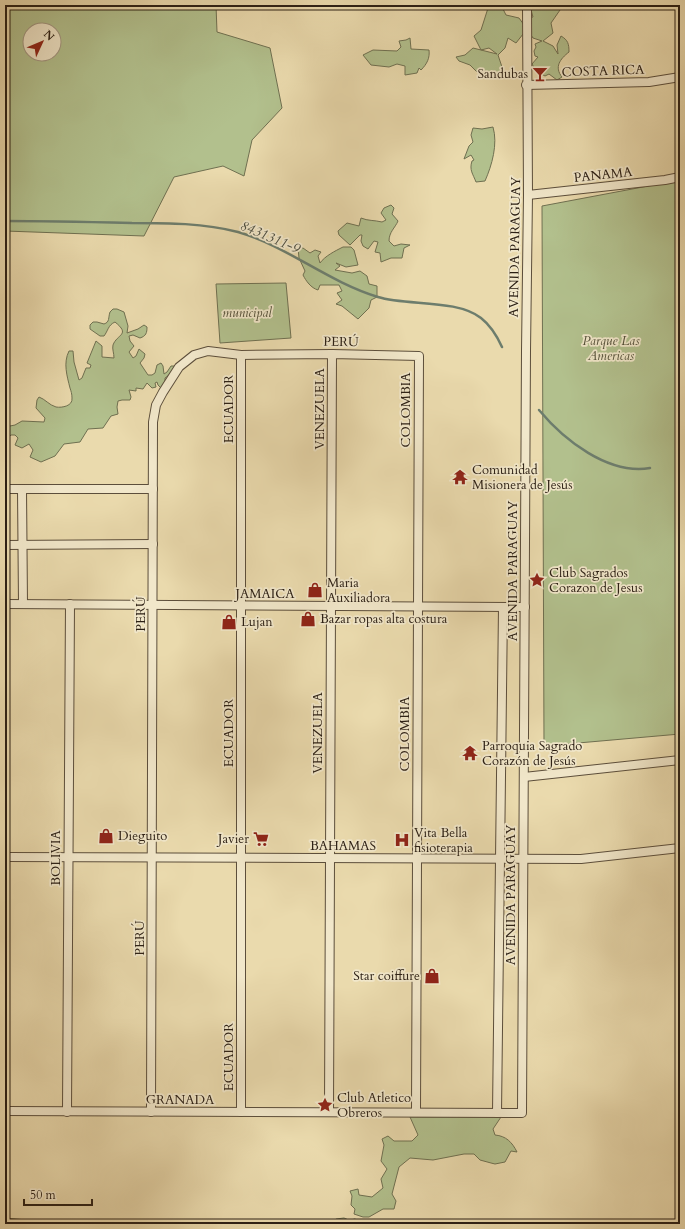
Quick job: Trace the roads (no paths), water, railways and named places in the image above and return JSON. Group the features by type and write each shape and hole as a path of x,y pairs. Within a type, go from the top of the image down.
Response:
{"street":[{"name":"AVENIDA PARAGUAY","path":"522,1113 524,607 528,194 526,5"},
{"name":"COSTA RICA","path":"526,85 649,82 680,77"},
{"name":"PANAMA","path":"528,194 650,182 680,177"},
{"name":"PERÚ","path":"151,1112 153,422 156,405 180,367 194,355 208,351 241,355 332,354 419,356"},
{"name":"VENEZUELA","path":"329,1112 332,354"},
{"name":"ECUADOR","path":"241,355 241,1112"},
{"name":"COLOMBIA","path":"416,1112 419,356"},
{"path":"5,489 153,489"},
{"path":"22,489 23,604"},
{"path":"5,545 153,544"},
{"name":"JAMAICA","path":"5,604 524,607"},
{"name":"BOLIVIA","path":"67,1112 70,604"},
{"path":"497,1113 503,607"},
{"path":"524,777 680,760"},
{"name":"BAHAMAS","path":"5,858 581,859 680,848"},
{"name":"GRANADA","path":"5,1111 522,1113"}],"waterway":[{"name":"8431311-9","path":"5,221 172,223 199,225 238,232 274,246 342,282 378,297 390,300 446,305 471,312 487,324 496,335 502,347"},
{"name":"8431311-9","path":"539,410 561,433 588,453 603,461 634,469 650,468"}],"place":[{"name":"Sandubas","path":"540,74"},
{"name":"Comunidad Misionera de Jesús","path":"460,477"},
{"name":"Club Sagrados Corazon de Jesus","path":"537,580"},
{"name":"Maria Auxiliadora","path":"315,590"},
{"name":"Bazar ropas alta costura","path":"308,619"},
{"name":"Lujan","path":"229,622"},
{"name":"Parroquia Sagrado Corazón de Jesús","path":"470,753"},
{"name":"Dieguito","path":"106,836"},
{"name":"Javier","path":"261,839"},
{"name":"Vita Bella fisioterapia","path":"402,840"},
{"name":"Star coiffure","path":"432,976"},
{"name":"Club Atletico Obreros","path":"325,1105"}],"park label":[{"name":"municipal","path":"247,313"},
{"name":"Parque Las Americas","path":"611,348"}]}
